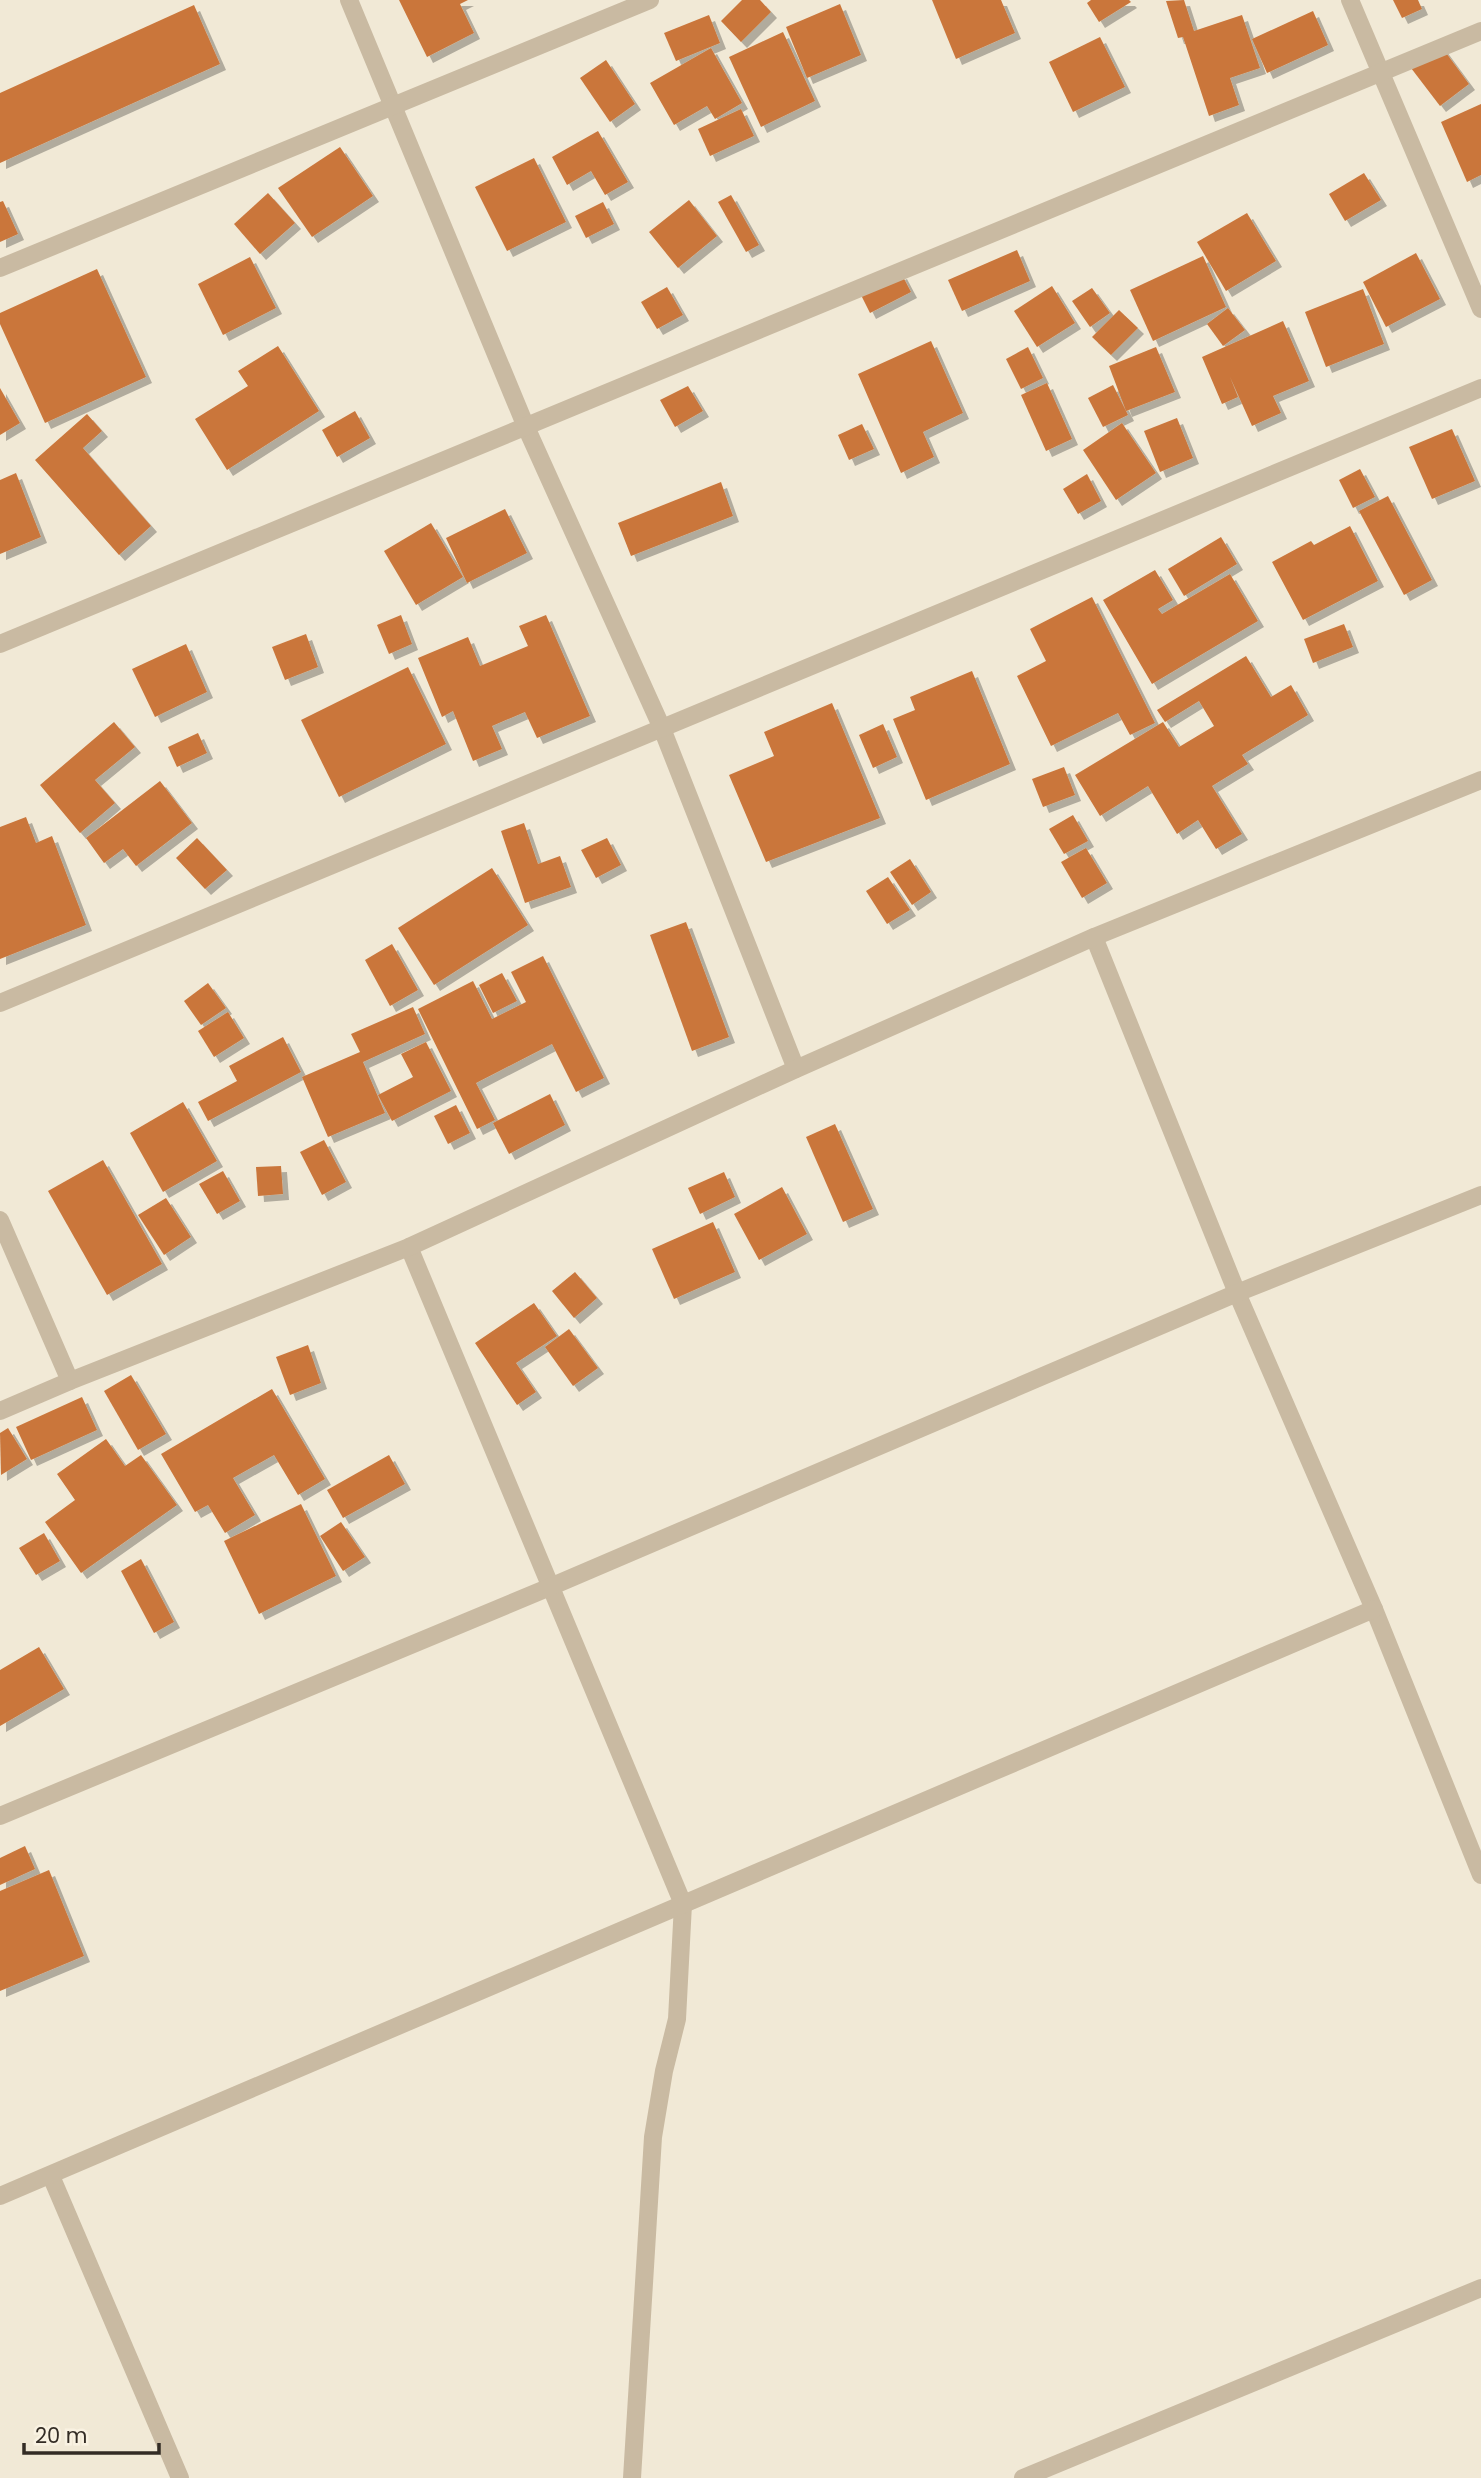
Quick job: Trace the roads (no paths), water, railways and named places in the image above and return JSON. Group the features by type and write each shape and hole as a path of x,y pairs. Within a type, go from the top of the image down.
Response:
{"street":[{"path":"349,0 526,427 661,726 796,1069"},
{"path":"0,268 650,0"},
{"path":"1350,0 1481,309"},
{"path":"0,644 1481,31"},
{"path":"0,1003 661,726 1481,388"},
{"path":"0,1411 410,1247 796,1069 1094,937 1481,779"},
{"path":"1094,937 1237,1293 1374,1609 1481,1875"},
{"path":"0,1816 550,1587 1237,1293 1481,1195"},
{"path":"0,1220 70,1381"},
{"path":"410,1247 683,1904 677,2019 664,2071 653,2137 632,2478"},
{"path":"0,2196 1374,1609"},
{"path":"51,2176 180,2478"},
{"path":"1023,2478 1481,2288"}]}
